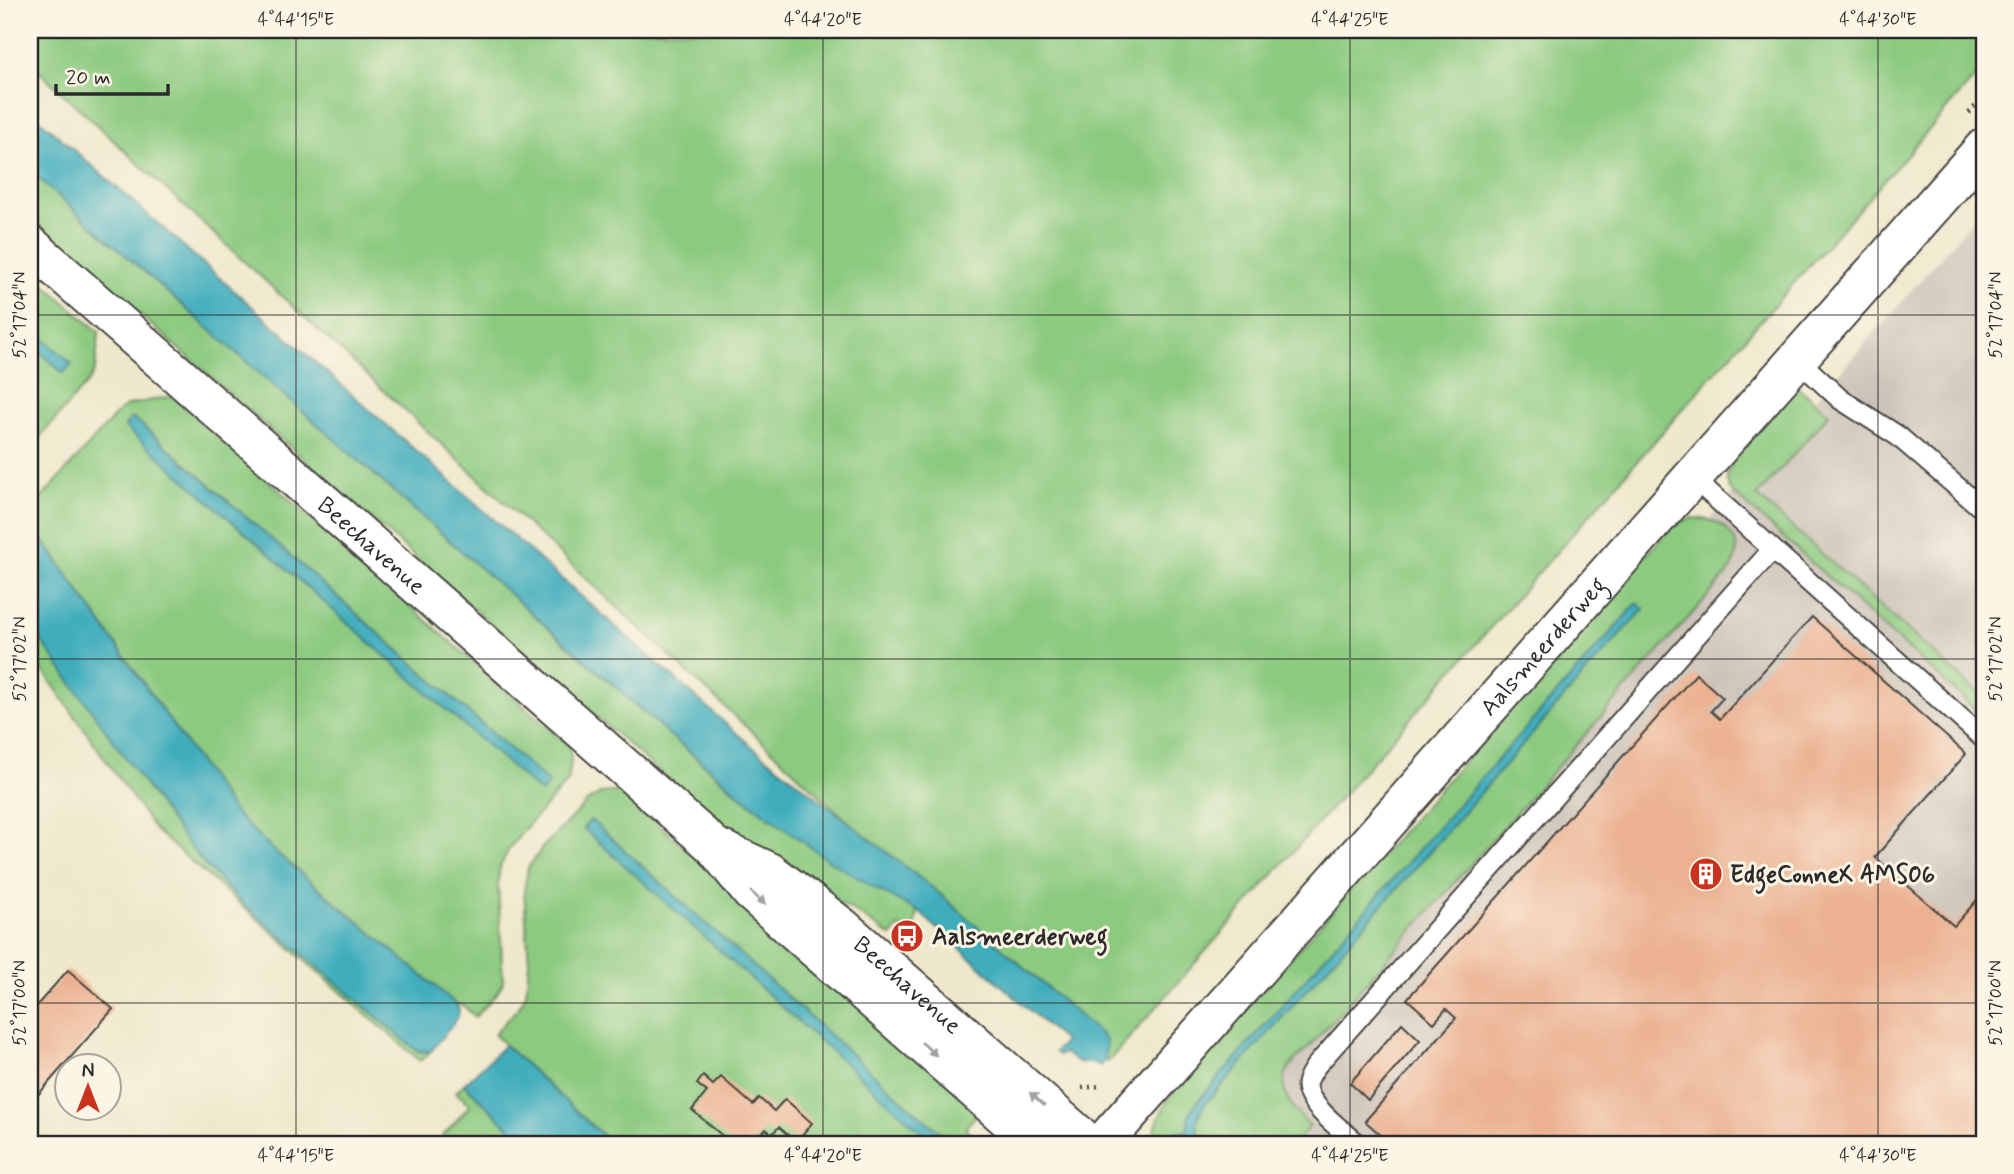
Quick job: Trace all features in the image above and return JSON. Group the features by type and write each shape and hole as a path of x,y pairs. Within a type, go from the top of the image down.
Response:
{"street":[{"name":"Aalsmeerderweg","path":"1102,1144 1984,148"},
{"name":"Beechavenue","path":"30,245 714,846 751,892 1036,1144"},
{"name":"Beechavenue","path":"714,846 770,872 833,920 1088,1144"}],"lane":[{"path":"1797,359 1840,399 1898,436 1984,510"},
{"path":"1692,477 1984,739"},
{"path":"1358,1144 1322,1112 1311,1097 1307,1085 1316,1066 1772,550"}],"shaded area":[{"name":"EdgeConneX AMS06","path":"1984,208 1984,1144 1176,1144 1183,1131 1187,1132 1193,1107"}],"green space":[{"path":"30,30 1984,30 1984,67 1108,1062 30,63"},
{"path":"30,171 734,790 814,849 918,911 915,927 909,934 900,927 891,936 851,909 803,883 715,821 30,218"},
{"path":"30,272 99,332 95,370 89,381 30,448 30,343 63,372 72,364 30,327"},
{"path":"1797,386 1829,414 1757,496 1984,698 1984,717 1730,490 1727,477 1731,465 1728,462"},
{"path":"172,396 570,747 568,781 524,830 509,849 500,867 498,883 503,982 498,992 475,1017 272,849 234,812 39,534 30,532 30,511 120,410 129,405","holes":["131,419 136,420 548,782 541,792"]},
{"path":"1693,518 1715,522 1724,527 1735,540 1735,560 1730,571 1292,1064 1286,1075 1285,1091 1292,1107 1310,1126 1294,1144 1204,1144 1197,1125 1204,1105 1643,610 1637,603 1193,1107 1187,1132 1183,1131 1174,1140 1176,1144 1152,1144 1160,1116 1174,1090 1672,526"},
{"path":"30,625 205,865 243,903 416,1050 432,1050 420,1061 155,830 30,652"},
{"path":"621,791 982,1109 965,1128 983,1144 951,1142 584,829 936,1144 612,1144 505,1045 494,1034 519,1007 526,994 529,962 524,891 528,868 542,848 588,801 602,793"},
{"path":"464,1084 526,1144 436,1144 470,1105 456,1092"}],"water":[{"path":"30,111 750,745 934,889 1104,1037 1106,1060 1101,1066 1078,1062 1064,1053 1059,1056 1055,1052 1063,1040 918,911 825,858 753,805 672,737 30,171"},
{"path":"30,327 72,364 63,373 30,343"},
{"path":"131,419 136,420 549,783 541,793 126,428"},
{"path":"30,532 39,534 234,812 272,849 456,1004 458,1017 432,1050 416,1050 242,903 205,865 181,835 30,625"},
{"path":"1637,603 1644,609 1204,1105 1197,1124 1204,1144 1176,1144 1174,1134 1177,1131 1187,1132 1193,1107"},
{"path":"591,820 954,1144 936,1144 929,1139 583,828"},
{"path":"505,1045 612,1144 526,1144 464,1084"}],"building":[{"name":"EdgeConneX AMS06","path":"1812,617 1966,754 1875,857 1954,926 1984,892 1984,1144 1391,1144 1365,1121 1456,1018 1446,1009 1434,1023 1407,999 1696,674 1723,698 1711,711 1720,719"},
{"path":"68,970 113,1009 75,1052 52,1052 52,1079 30,1104 30,1013"},
{"path":"1402,1023 1420,1040 1368,1100 1350,1083"},
{"path":"703,1076 713,1085 721,1077 753,1105 759,1098 774,1111 785,1099 812,1123 796,1142 779,1127 772,1134 766,1129 752,1144 732,1144 692,1110 707,1092 697,1084"}],"place":[{"name":"EdgeConneX AMS06","path":"1706,874"},
{"name":"Aalsmeerderweg","path":"907,936"}]}
